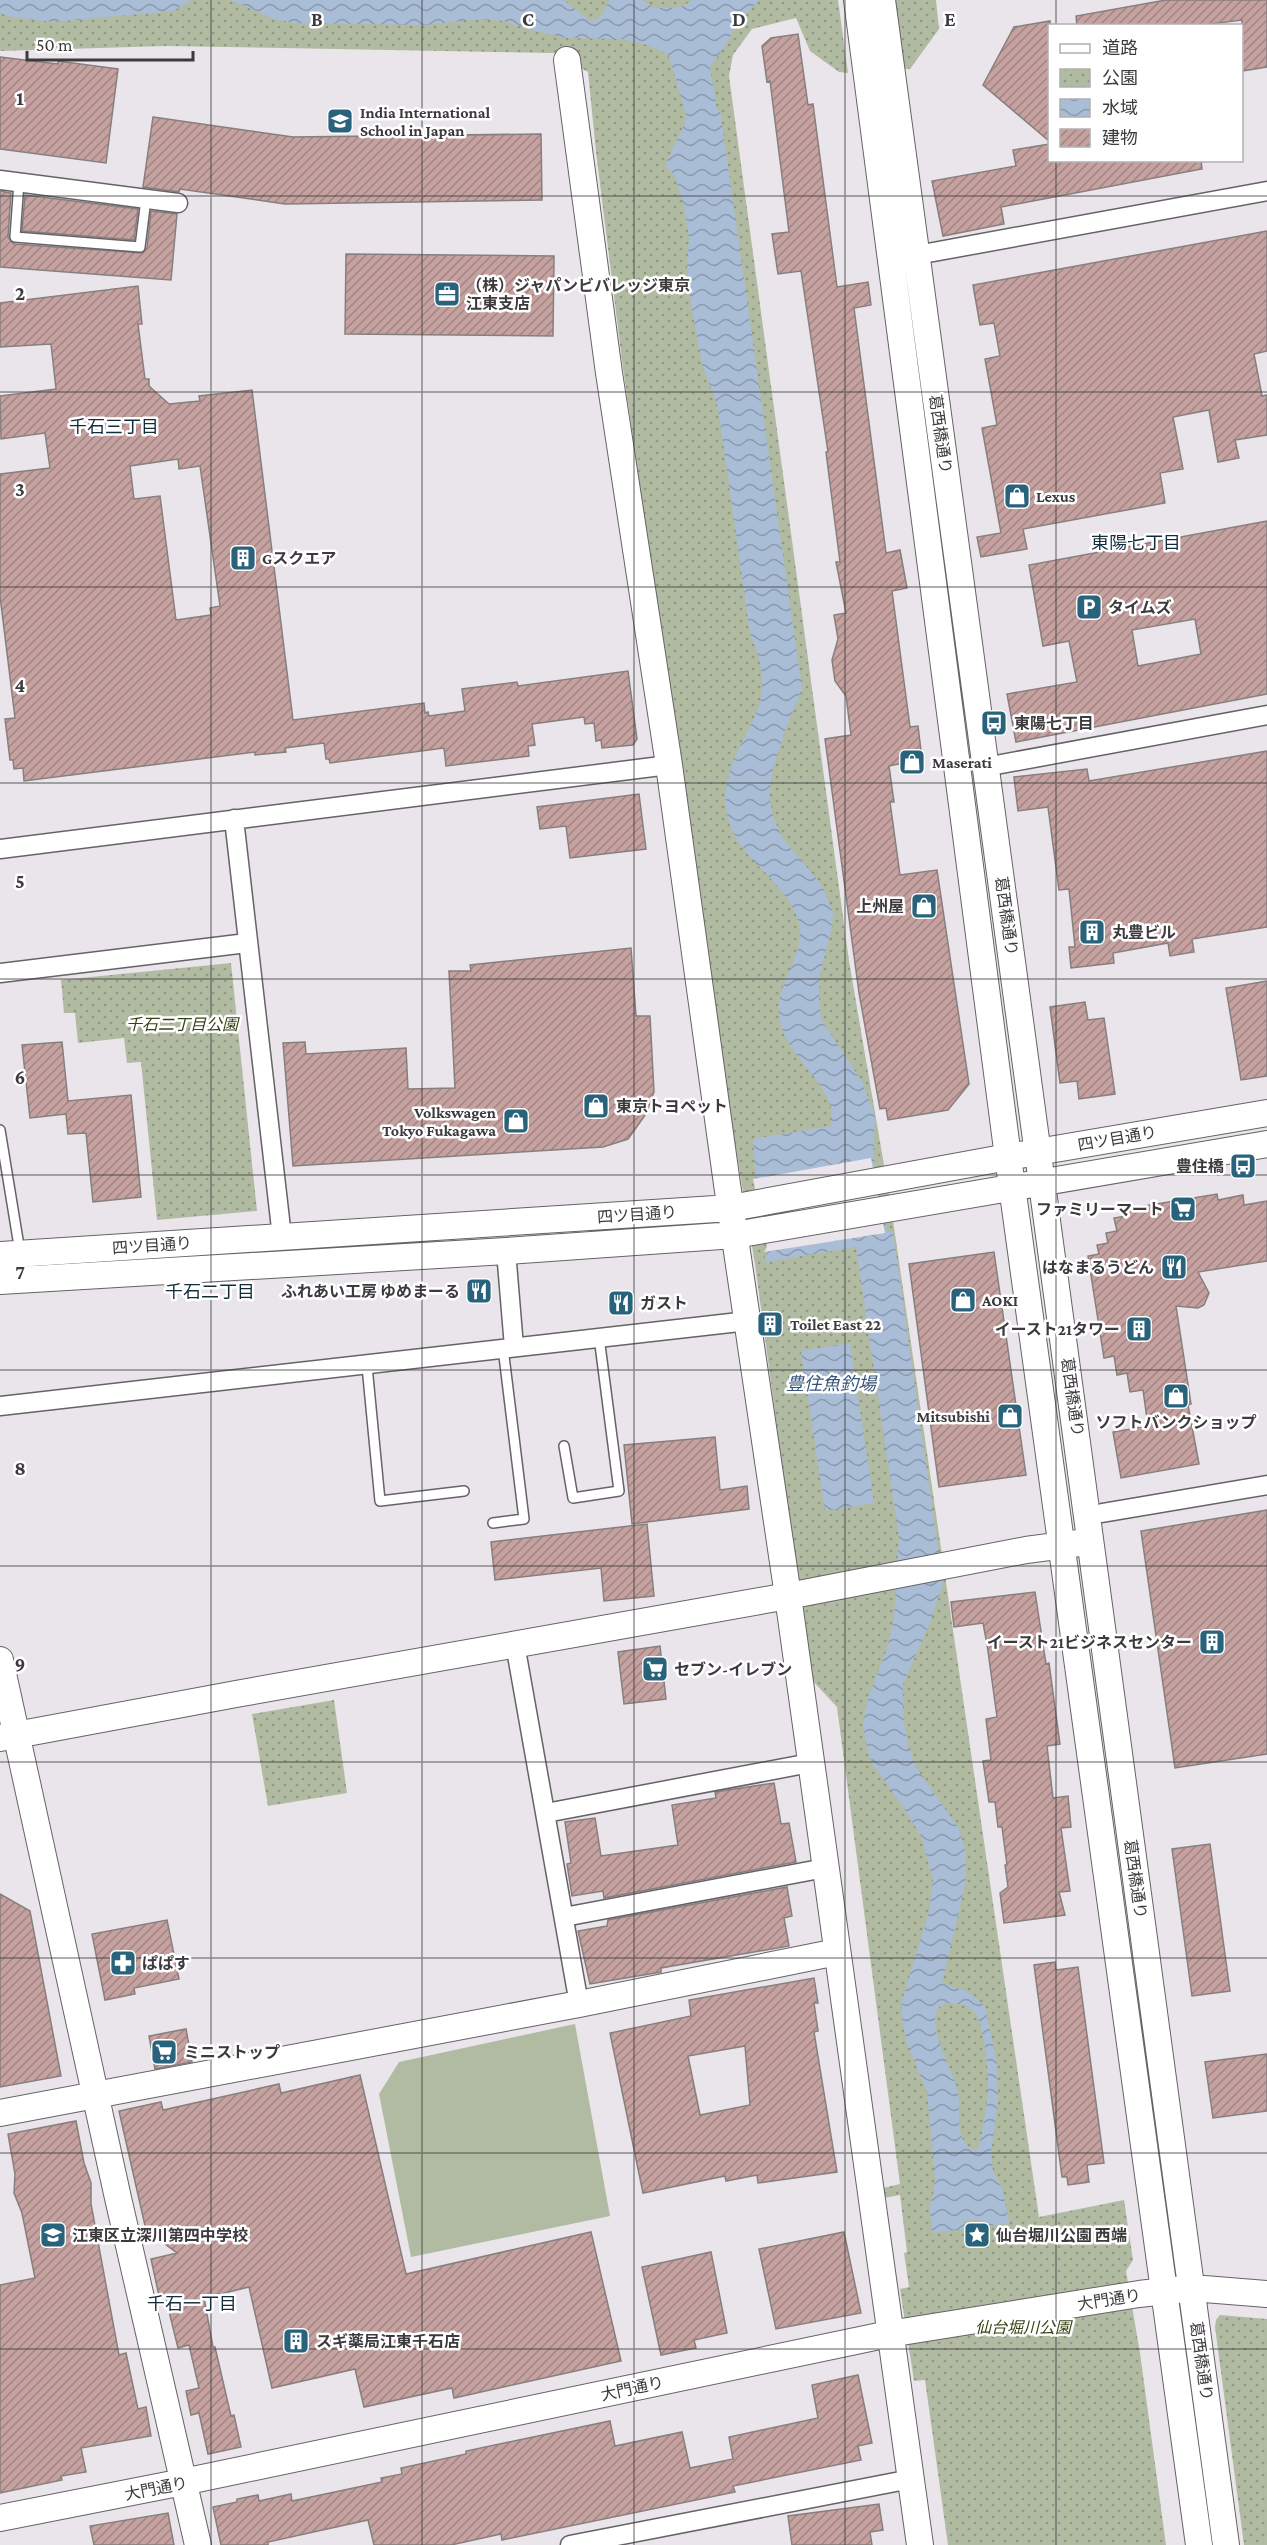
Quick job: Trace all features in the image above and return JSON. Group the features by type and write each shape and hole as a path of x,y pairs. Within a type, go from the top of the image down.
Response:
{"main road":[{"name":"葛西橋通り","path":"857,0 889,260 1008,1157 1166,2291 1199,2545"},
{"name":"葛西橋通り","path":"882,0 985,766 1040,1151 1226,2545"},
{"path":"567,60 611,385 743,1233 748,1321 920,2545"},
{"name":"四ツ目通り","path":"10,1255 739,1207 1040,1151 1267,1113"},
{"name":"四ツ目通り","path":"0,1281 506,1251 743,1233 1267,1144"},
{"path":"8,1736 1092,1541"},
{"path":"0,1660 8,1736 95,2095 198,2545"},
{"path":"0,2113 579,2004 837,1952"},
{"name":"大門通り","path":"0,2518 183,2482 889,2334 1192,2288 1267,2294"}],"street":[{"path":"0,180 178,203"},
{"path":"889,260 1267,190"},
{"path":"985,766 1267,715"},
{"path":"0,849 669,765"},
{"path":"234,819 282,1237"},
{"path":"0,973 247,943"},
{"path":"506,1251 509,1348"},
{"path":"0,1406 748,1321"},
{"path":"1102,1513 1267,1485"},
{"path":"515,1644 579,2004"},
{"path":"546,1813 810,1763"},
{"path":"564,1917 825,1868"},
{"path":"570,2545 911,2479"}],"lane":[{"path":"19,182 15,237 140,247 146,199"},
{"path":"0,1130 10,1255"},
{"path":"564,1446 573,1498 619,1491 599,1337"},
{"path":"493,1522 524,1519 509,1348"},
{"path":"367,1366 380,1501 464,1491"}],"green space":[{"name":"仙台堀川公園","path":"0,0 838,0 848,73 839,72 810,51 796,18 752,29 733,55 729,76 849,961 890,1200 1039,2217 1124,2200 1133,2260 1126,2271 1140,2353 1166,2545 948,2545 925,2380 914,2381 900,2289 909,2287 900,2195 884,2198 883,2188 900,2184 837,1707 811,1679 755,1264 725,1082 623,368 588,72 554,53 166,46 0,51"},
{"path":"847,0 936,0 939,29 910,69 855,65"},
{"name":"千石二丁目公園","path":"231,963 257,1211 157,1220 141,1062 127,1063 124,1038 78,1043 75,1013 64,1013 61,980"},
{"path":"334,1700 347,1793 268,1806 252,1714"},
{"path":"575,2024 610,2216 411,2257 379,2094 399,2062"},
{"path":"1220,2315 1267,2319 1267,2545 1244,2545 1215,2327"}],"water":[{"path":"0,0 192,0 173,11 53,22 12,17 0,13"},
{"path":"231,0 564,0 590,21 600,16 610,0 642,0 655,8 671,8 683,6 693,0 759,0 734,28 710,67 717,110 720,110 802,689 773,769 769,797 774,819 783,839 821,884 833,912 832,927 820,974 821,1019 862,1082 875,1115 873,1158 887,1232 893,1232 943,1584 928,1627 903,1684 903,1715 908,1746 916,1767 959,1829 966,1854 966,1881 942,1983 968,1992 985,2006 997,2064 998,2103 991,2152 993,2171 1003,2191 1009,2223 981,2227 979,2219 964,2221 965,2229 933,2233 929,2207 935,2178 927,2092 907,2043 902,2019 902,2001 929,1912 933,1879 921,1836 874,1766 868,1752 863,1725 868,1698 887,1649 894,1618 899,1537 856,1247 766,1262 765,1256 771,1248 756,1181 753,1139 831,1126 831,1109 818,1082 787,1040 779,1014 783,989 800,939 800,927 796,914 779,888 739,842 727,814 726,788 729,775 759,706 762,674 750,633 718,407 702,364 691,304 687,269 689,238 685,210 675,176 665,165 685,123 686,113 668,54 644,44 621,39 568,38 504,21 479,19 425,25 295,23 274,19","holes":["948,2003 965,2005 973,2011 980,2024 984,2042 987,2070 986,2109 978,2149 974,2150 962,2139 959,2122 959,2096 935,2027 935,2016 939,2007"]},
{"name":"豊住魚釣場","path":"850,1343 874,1503 825,1511 801,1351"}],"pier":[{"path":"871,1158 885,1233 764,1252 767,1247 753,1179"}],"building":[{"path":"1166,0 1267,0 1267,67 1243,71 1242,20 1210,24 1077,24 1076,16"},
{"path":"1050,21 1048,24 1048,140 983,85 1014,27"},
{"path":"798,34 808,105 813,104 837,287 868,282 871,305 854,308 886,553 900,550 907,588 892,591 910,727 918,726 922,759 889,766 894,802 890,802 900,875 937,870 969,1084 948,1110 888,1120 886,1108 880,1109 859,993 825,739 851,735 846,696 835,681 832,660 838,639 834,615 846,613 836,562 840,562 826,452 828,452 801,271 778,274 772,234 789,232 770,81 767,82 762,46 771,38"},
{"path":"0,57 58,64 58,61 118,69 106,163 0,149"},
{"path":"153,117 293,137 541,134 542,200 285,204 180,189 179,192 143,187"},
{"path":"1048,144 1048,162 1201,162 1202,169 1001,207 1004,224 943,236 932,181 1016,166 1013,150"},
{"path":"0,191 11,193 8,237 14,244 142,253 147,248 151,211 177,214 171,280 0,267"},
{"path":"25,195 138,209 134,240 22,231"},
{"path":"1267,231 1267,351 1254,354 1262,396 1267,395 1267,435 1235,440 1239,458 1218,462 1209,410 1173,417 1183,469 1160,473 1165,503 1023,529 1027,549 981,557 977,537 1001,533 982,428 997,425 985,359 1000,356 994,323 980,325 973,285"},
{"path":"346,254 554,256 553,336 345,334"},
{"path":"138,286 142,324 138,324 145,379 149,379 149,386 169,404 200,401 199,396 252,390 293,720 424,703 425,713 428,712 429,716 465,711 462,689 517,682 518,686 628,671 637,739 633,745 602,748 601,740 596,741 594,723 585,724 584,717 532,724 535,745 528,746 529,756 446,766 444,748 330,763 329,759 326,759 324,743 285,748 286,752 255,755 255,752 24,781 23,768 14,769 13,760 10,760 5,719 15,718 0,596 0,474 50,468 45,433 1,439 0,396 56,389 51,344 0,347 0,303","holes":["178,459 179,469 200,466 220,606 210,608 211,615 176,620 160,496 134,499 130,466"]},
{"path":"1267,521 1267,694 1016,742 1007,694 1077,682 1069,641 1043,646 1029,565","holes":["1195,619 1201,654 1138,666 1132,630"]},
{"path":"1267,751 1267,927 1192,939 1194,952 1170,956 1168,943 1113,953 1114,963 1071,968 1069,947 1075,947 1069,889 1059,890 1048,807 1018,811 1014,777 1087,769 1089,781"},
{"path":"639,794 646,849 570,858 566,826 540,829 537,807"},
{"path":"631,948 636,1016 650,1016 654,1092 646,1114 628,1139 603,1147 293,1166 283,1043 305,1042 306,1054 406,1048 408,1089 455,1088 449,971 471,971 470,965"},
{"path":"1267,981 1267,1076 1241,1080 1226,988"},
{"path":"1085,1002 1088,1020 1104,1018 1115,1094 1079,1099 1077,1081 1060,1083 1050,1007"},
{"path":"62,1042 68,1101 131,1095 141,1197 93,1202 86,1133 68,1134 66,1114 30,1118 22,1045"},
{"name":"イースト21タワー","path":"1217,1194 1218,1200 1243,1195 1244,1205 1267,1201 1267,1261 1198,1272 1209,1293 1204,1305 1198,1308 1176,1306 1191,1404 1188,1405 1199,1464 1121,1478 1113,1432 1148,1426 1143,1390 1130,1392 1127,1373 1117,1375 1114,1356 1104,1358 1088,1256 1099,1254 1097,1245 1108,1243 1106,1233 1117,1231 1114,1218 1126,1216 1125,1209"},
{"path":"994,1252 1026,1475 939,1487 909,1264"},
{"path":"715,1437 720,1490 747,1486 749,1509 632,1524 624,1445"},
{"name":"イースト21ビジネスセンター","path":"1267,1510 1267,1754 1175,1768 1141,1531"},
{"path":"647,1524 654,1596 604,1601 601,1568 495,1580 491,1542"},
{"path":"1035,1592 1046,1664 1049,1663 1060,1744 1047,1746 1053,1798 1068,1796 1071,1827 1061,1828 1070,1891 1059,1892 1065,1915 1004,1923 1000,1893 1008,1887 1005,1865 1007,1865 1002,1827 998,1827 995,1802 989,1802 983,1761 991,1760 986,1719 997,1717 987,1644 983,1623 954,1627 951,1602"},
{"path":"660,1646 666,1699 624,1704 618,1652"},
{"path":"774,1783 781,1824 789,1823 796,1862 604,1898 603,1891 572,1896 567,1864 571,1863 565,1822 595,1818 601,1856 678,1845 672,1805 716,1798 715,1792"},
{"path":"1210,1844 1230,1991 1192,1996 1172,1849"},
{"path":"787,1887 792,1916 784,1918 789,1946 661,1968 661,1972 590,1984 578,1931 607,1926 608,1920"},
{"path":"0,1894 30,1911 61,2076 0,2087"},
{"path":"167,1920 179,1979 134,1988 135,1994 105,2000 92,1934"},
{"path":"1055,1962 1056,1970 1078,1967 1104,2163 1087,2165 1089,2182 1068,2185 1067,2177 1062,2177 1034,1965"},
{"path":"814,1978 818,2003 814,2003 818,2031 814,2032 837,2172 758,2183 757,2175 726,2181 725,2176 643,2193 610,2033 691,2016 689,2000","holes":["745,2046 750,2105 700,2115 688,2056"]},
{"path":"186,2029 192,2062 155,2069 149,2036"},
{"path":"1267,2054 1267,2111 1213,2118 1205,2062"},
{"path":"360,2075 406,2274 591,2232 621,2361 454,2398 452,2388 364,2407 355,2369 272,2388 249,2287 204,2298 213,2347 215,2347 231,2416 234,2415 241,2447 208,2454 199,2413 191,2415 186,2391 199,2388 189,2345 178,2348 165,2295 159,2296 151,2259 177,2253 146,2230 119,2111 161,2102 163,2110 279,2084 281,2093"},
{"path":"76,2121 84,2163 91,2183 91,2204 119,2355 126,2353 138,2409 146,2407 151,2436 81,2448 86,2472 61,2476 62,2480 0,2493 0,2285 35,2278 22,2213 14,2193 15,2174 8,2134"},
{"path":"844,2232 861,2313 776,2329 759,2249"},
{"path":"711,2252 727,2333 694,2340 696,2348 661,2355 642,2267"},
{"path":"858,2375 872,2443 858,2446 861,2460 733,2486 735,2492 502,2540 501,2534 451,2545 374,2545 368,2520 268,2542 268,2545 221,2545 213,2507 237,2502 237,2499 258,2495 259,2501 291,2494 292,2501 382,2482 381,2478 402,2474 401,2468 466,2454 466,2451 610,2421 615,2446 682,2432 690,2468 733,2459 729,2437 818,2418 812,2385"},
{"path":"879,2504 883,2530 870,2532 872,2545 792,2545 788,2516"},
{"path":"168,2513 174,2545 94,2545 90,2526"}],"place":[{"name":"India International School in Japan","path":"340,121"},
{"name":"（株）ジャパンビバレッジ東京 江東支店","path":"447,294"},
{"name":"Lexus","path":"1017,496"},
{"name":"Gスクエア","path":"243,558"},
{"name":"タイムズ","path":"1089,607"},
{"name":"東陽七丁目","path":"994,723"},
{"name":"Maserati","path":"912,762"},
{"name":"上州屋","path":"924,906"},
{"name":"丸豊ビル","path":"1092,932"},
{"name":"東京トヨペット","path":"596,1106"},
{"name":"Volkswagen Tokyo Fukagawa","path":"516,1121"},
{"name":"豊住橋","path":"1243,1166"},
{"name":"ファミリーマート","path":"1183,1209"},
{"name":"はなまるうどん","path":"1174,1267"},
{"name":"ふれあい工房 ゆめまーる","path":"479,1291"},
{"name":"AOKI","path":"963,1300"},
{"name":"ガスト","path":"621,1303"},
{"name":"Toilet East 22","path":"770,1324"},
{"name":"イースト21タワー","path":"1139,1329"},
{"name":"ソフトバンクショップ","path":"1176,1396"},
{"name":"Mitsubishi","path":"1010,1416"},
{"name":"イースト21ビジネスセンター","path":"1212,1642"},
{"name":"セブン-イレブン","path":"655,1669"},
{"name":"ぱぱす","path":"123,1963"},
{"name":"ミニストップ","path":"164,2052"},
{"name":"江東区立深川第四中学校","path":"53,2235"},
{"name":"仙台堀川公園 西端","path":"977,2235"},
{"name":"スギ薬局江東千石店","path":"296,2341"}],"district":[{"name":"千石三丁目","path":"114,427"},
{"name":"東陽七丁目","path":"1136,543"},
{"name":"千石二丁目","path":"210,1292"},
{"name":"千石一丁目","path":"192,2304"}]}
